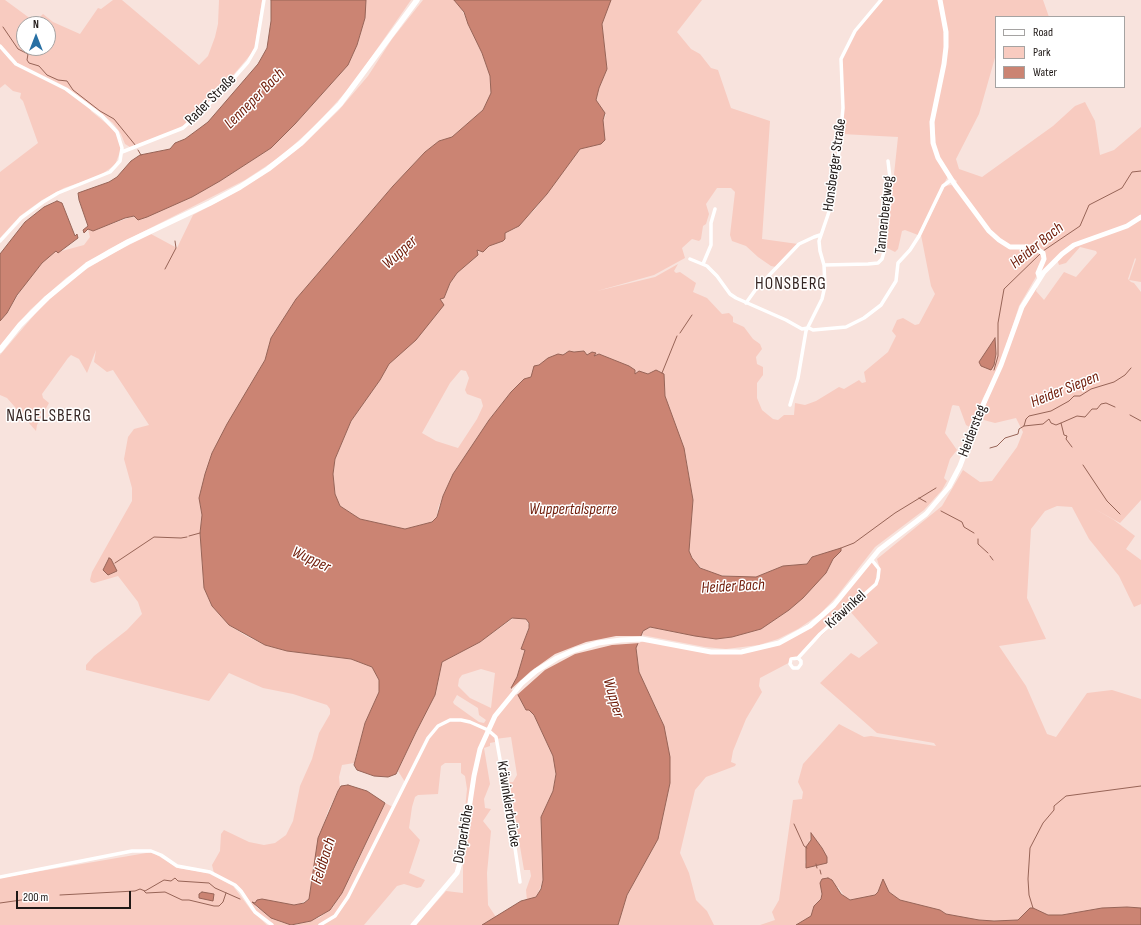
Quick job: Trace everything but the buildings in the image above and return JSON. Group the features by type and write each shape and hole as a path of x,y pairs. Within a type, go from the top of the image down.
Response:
{"main road":[{"path":"0,350 20,325 47,298 87,265 128,242 226,194 268,169 293,150 340,104 417,0"},
{"path":"940,0 946,32 946,47 944,64 934,107 933,135 938,158 951,180 999,240 1010,247 1033,247 1042,252 1044,259 1038,273 1040,278"},
{"path":"1040,278 1054,261 1074,245 1127,226 1141,218"},
{"name":"Heidersteg","path":"655,641 721,652 752,650 779,643 806,629 828,611 871,559 890,541 932,509 949,487 960,466 983,404 1001,365 1022,307 1040,278"},
{"name":"Dörperhöhe","path":"413,925 451,881 459,867 476,764 488,730 498,713 514,692 546,665 575,650 615,640 655,641"}],"street":[{"name":"Rader Straße","path":"122,152 183,128 219,95 248,62 256,48 264,0"},
{"name":"Honsberger Straße","path":"790,406 798,378 805,334 824,293 824,265 820,250 820,236 832,203 838,161 842,108 841,59 855,31 881,0"},
{"path":"0,46 16,64 66,89 102,116 119,134 122,152 120,161 110,172 58,193 43,202 21,218 0,241"},
{"name":"Tannenbergweg","path":"824,265 868,264 880,261 884,252 890,172 888,161"},
{"path":"690,259 702,264 717,276 730,294 802,329 809,328 813,330 846,327 864,318 881,305 894,285 898,264 919,236 943,186 951,180"},
{"path":"702,264 711,245 711,224 715,209"},
{"path":"746,303 756,289 799,244 814,236 820,236"},
{"name":"Kräwinkel","path":"798,658 820,634 876,584 879,569 871,559"},
{"path":"320,925 338,912 348,897 421,751 433,731 444,723 458,719 488,730"},
{"name":"Kräwinklerbrücke","path":"488,730 495,735 497,740 520,882"},
{"path":"0,877 132,851 152,851 161,855 177,866 210,872 235,885 241,891 255,912 272,925"}],"green space":[{"path":"0,0 5,0 27,16 16,16 16,56 56,56 56,23 80,34 98,8 101,9 113,0 122,0 199,65 208,56 215,37 218,24 219,0 262,0 255,47 251,54 218,93 184,125 174,131 130,147 125,144 121,134 113,123 94,108 89,107 91,111 113,129 117,135 121,149 115,165 99,176 64,188 42,200 20,216 0,238 0,172 38,143 23,101 20,98 21,93 13,91 5,84 0,88 0,48 10,60 73,92 17,63 0,44"},
{"path":"366,0 411,0 352,85 316,125 280,157 245,180 109,249 66,278 30,310 0,346 0,321 7,313 26,282 42,263 56,251 58,252 84,245 90,237 88,229 92,231 131,217 136,217 138,220 192,197 271,148 295,124 348,65 357,45 365,18"},
{"path":"423,0 454,0 461,8 482,53 490,76 491,93 483,110 452,137 439,141 425,152 393,186 296,299 271,338 265,360 212,453 199,498 202,515 200,533 204,588 212,606 229,625 246,636 265,645 287,651 351,659 372,667 379,680 379,692 365,723 354,763 342,765 339,777 340,787 328,811 319,838 309,899 294,905 273,901 255,905 281,922 295,925 272,925 261,918 241,891 214,873 212,865 220,851 221,834 224,830 249,842 264,845 275,843 286,835 293,821 300,786 312,759 319,733 330,714 330,709 327,705 293,694 263,688 229,673 209,701 86,670 86,665 94,656 127,630 142,614 138,602 118,576 94,583 90,580 92,572 132,501 132,488 124,459 128,437 134,429 149,425 113,370 107,372 94,362 96,350 87,373 79,359 71,355 68,358 42,394 43,398 49,403 37,425 36,431 7,398 0,395 0,355 41,307 64,286 88,268 115,252 151,234 177,248 193,215 232,194 269,171 304,144 339,110 368,76 392,39"},
{"path":"611,0 702,0 677,32 691,49 700,54 711,68 718,70 731,108 770,121 762,239 798,244 776,267 771,266 758,257 746,246 732,241 730,235 735,192 731,188 717,188 706,204 709,214 706,224 703,226 701,239 699,241 692,239 682,248 685,258 654,275 597,291 655,277 678,264 674,271 676,273 680,272 696,283 693,292 707,298 722,314 729,313 733,317 733,322 744,327 753,339 760,344 762,349 756,357 757,364 763,367 763,375 757,383 757,398 762,410 773,419 778,420 784,415 794,415 795,403 805,405 816,401 839,387 844,389 859,380 862,383 866,382 864,372 888,352 896,336 892,331 897,320 903,318 915,325 919,324 935,294 931,286 921,235 945,186 954,186 990,231 956,183 957,181 941,162 936,148 934,120 945,65 942,0 1043,0 1049,16 995,16 995,58 979,114 956,159 959,169 982,177 1053,126 1075,106 1085,102 1095,121 1100,155 1114,150 1141,127 1141,282 1129,280 1134,283 1141,292 1141,500 1120,523 1093,508 1114,520 1135,536 1126,549 1141,560 1141,604 1134,607 1119,576 1089,539 1072,507 1057,506 1045,511 1031,529 1027,598 1046,639 999,646 1026,686 1047,734 1056,737 1087,693 1112,690 1141,699 1141,908 1111,907 1062,915 1048,915 1030,908 1018,920 984,921 946,914 940,910 900,900 889,892 883,880 878,892 875,895 860,899 850,900 845,897 838,887 822,888 821,899 814,906 811,916 806,920 796,925 760,925 775,920 772,912 779,900 793,800 802,799 803,792 798,782 803,764 839,724 864,737 871,736 936,746 934,743 877,733 820,683 851,653 859,658 878,643 848,609 879,580 880,569 877,559 942,506 963,470 980,482 992,481 1017,447 1023,432 1016,418 995,423 980,419 1020,315 1039,281 1036,291 1044,300 1064,272 1076,277 1097,253 1096,251 1080,247 1066,263 1059,265 1057,259 1040,278 1044,260 1040,252 1043,260 1037,275 1019,306 999,368 983,398 971,428 966,425 959,406 952,406 945,433 957,450 950,459 944,478 947,481 942,490 924,510 875,547 837,596 820,614 798,629 778,639 759,645 726,649 705,647 642,635 644,630 650,627 716,639 732,637 761,629 789,610 803,598 837,553 835,550 831,553 812,557 807,564 783,566 756,577 716,575 696,565 689,551 693,500 686,457 665,396 664,379 659,371 647,374 635,374 633,369 628,366 600,354 595,356 587,355 584,351 566,352 563,355 539,365 531,377 524,379 511,392 489,420 453,474 438,508 437,517 432,522 405,529 360,519 340,506 335,494 333,474 335,459 351,421 380,380 389,364 440,310 443,303 440,299 444,298 450,283 457,273 478,255 477,251 483,252 489,246 503,241 505,233 515,229 536,208 580,149 601,144 604,130 603,120 606,115 596,101 599,88 607,69 602,24","holes":["1135,258 1136,259 1129,280 1128,279","995,338 996,354 994,365 979,362","461,370 466,371 469,378 465,390 467,394 481,399 483,406 477,419 458,448 436,441 422,433 450,383","811,833 822,848 819,865 812,866 805,863"]},
{"path":"883,0 939,0 946,47 934,107 933,143 947,178 918,235 905,230 902,231 898,249 895,252 887,248 887,240 898,137 842,134 842,59 855,32"},
{"path":"871,559 878,567 877,582 798,658 760,678 759,686 762,692 746,719 733,751 731,762 736,764 735,766 706,777 695,790 680,853 689,873 696,900 707,911 714,925 618,925 627,895 658,839 670,783 661,718 639,672 636,648 640,639 721,652 772,645 822,616"},
{"path":"515,617 526,619 529,626 522,649 525,650 517,677 511,688 518,695 526,710 529,710 534,715 553,756 556,771 553,791 541,817 543,880 537,896 527,901 526,890 531,876 530,870 524,870 509,782 513,782 517,775 511,737 495,739 495,742 490,743 490,746 484,748 490,784 484,799 485,808 491,809 483,821 491,831 487,873 488,905 496,917 482,925 416,925 446,891 463,893 463,829 467,789 465,776 461,773 461,763 445,763 441,766 438,794 418,795 415,797 412,807 409,828 420,840 409,873 425,880 421,887 417,888 404,884 397,886 364,925 295,925 319,918 333,907 352,874 385,803 393,807 405,782 398,771 435,695 442,662 480,642","holes":["481,669 495,673 491,708 470,698 458,686 459,679 462,675","457,695 478,708 479,715 486,720 484,723 479,722 454,704 453,702"]},
{"path":"152,852 178,868 208,873 233,886 251,910 267,925 0,925 0,878"}],"water":[{"name":"Lenneper Bach","path":"271,0 366,0 365,18 357,45 348,65 295,124 271,148 220,181 192,197 147,217 138,220 134,216 125,218 93,231 88,229 84,233 83,230 88,226 78,193 109,182 117,177 131,161 140,155 170,149 175,143 185,139 208,122 258,64 267,48 271,21"},
{"name":"Wuppertalsperre","path":"454,0 611,0 602,24 607,69 596,100 605,113 603,120 605,140 601,144 580,149 547,194 519,226 505,233 505,239 503,241 489,246 483,252 477,250 478,255 457,273 450,283 444,298 440,299 444,305 416,340 389,364 380,380 351,421 335,459 333,474 335,494 340,506 360,519 405,529 432,522 437,517 443,496 453,474 489,420 511,392 524,379 531,377 534,366 539,365 548,358 558,354 563,355 569,351 584,351 587,355 592,352 596,353 594,356 599,354 629,366 635,370 635,374 639,371 648,374 656,370 664,374 665,396 684,448 693,500 689,551 692,558 700,568 722,576 756,577 783,566 807,564 812,557 841,548 841,551 833,559 826,573 803,598 789,610 761,629 732,637 716,639 650,627 643,631 636,648 639,672 664,726 670,757 670,783 658,839 627,895 618,925 482,925 521,901 536,897 541,889 543,880 541,817 553,791 556,774 553,756 534,715 529,710 526,710 518,695 511,688 517,677 525,650 521,649 529,628 529,623 526,619 512,618 480,642 442,662 435,695 396,774 388,777 374,776 357,770 354,765 365,723 379,692 379,680 372,667 351,659 287,651 265,645 229,625 212,606 204,588 200,533 202,515 199,498 205,474 212,453 227,424 265,360 271,338 296,299 393,186 425,152 439,141 452,137 483,110 491,93 490,76 482,53 464,12"},
{"path":"57,201 62,203 75,236 77,234 78,238 58,253 56,251 42,263 17,295 7,313 0,321 0,254 25,222 44,207"},
{"path":"995,338 996,354 994,365 991,370 981,366 979,362"},
{"path":"109,558 117,571 108,575 103,570"},
{"path":"348,785 367,791 385,803 342,893 330,910 311,921 291,925 271,918 252,902 255,903 257,900 262,899 294,905 304,903 309,899 318,838 338,791 341,786"},
{"path":"811,833 827,857 827,863 806,868 806,847 811,840"},
{"path":"828,878 832,880 841,894 850,900 875,895 878,892 883,879 889,892 900,900 940,910 946,914 979,920 1018,920 1030,908 1048,915 1062,915 1102,908 1127,907 1141,908 1141,925 796,925 811,916 814,906 821,899 822,894 820,883 822,879"},
{"path":"202,892 214,894 213,901 199,898 199,894"}],"pier":[{"path":"616,636 643,636 640,643 612,645 575,654 545,670 517,695 511,689 531,671 555,654 586,642"}],"waterway":[{"path":"3,27 18,49 28,54 27,60 29,63 39,66 47,75 58,80 67,81 73,90 100,111 114,119 136,146"},
{"path":"138,150 141,155"},
{"name":"Heider Bach","path":"1043,251 1080,226 1089,205 1122,188 1132,172 1141,171"},
{"path":"165,269 176,248 175,241"},
{"name":"Heider Bach","path":"994,370 998,356 998,323 1004,289 1040,254"},
{"path":"680,333 692,315"},
{"path":"662,373 677,336"},
{"name":"Heider Siepen","path":"990,448 997,446 1005,438 1018,434 1019,429 1024,426 1026,419 1029,416 1051,411 1069,401 1074,396 1080,396 1091,389 1114,382 1125,375 1131,368"},
{"path":"1061,423 1077,416 1085,417 1092,409 1097,409 1101,404 1106,403 1115,407"},
{"path":"1130,415 1141,421"},
{"path":"1024,426 1043,424 1049,419 1051,423 1056,425 1061,423 1064,435 1067,436 1066,439 1072,447"},
{"path":"1083,465 1107,501 1120,514"},
{"name":"Heider Bach","path":"841,548 854,543 895,513 936,488"},
{"name":"Heider Bach","path":"919,498 926,502"},
{"path":"941,511 962,522 964,527 974,533"},
{"path":"189,536 200,533"},
{"path":"115,563 154,537 187,537"},
{"path":"978,539 978,544 988,553"},
{"path":"990,556 993,560"},
{"path":"1033,908 1029,895 1028,879 1030,848 1043,823 1054,810 1054,806 1066,796 1141,786"},
{"path":"794,824 804,846 807,848"},
{"path":"816,864 817,868"},
{"path":"820,870 821,874"},
{"name":"Feldbach","path":"60,895 135,891 140,889 145,891 164,880 171,881 175,878 178,881 209,883 215,888 240,899"},
{"path":"144,891 146,893 165,892 182,900 189,900 214,906 219,906 223,902 226,893"},
{"name":"Feldbach","path":"0,903 43,897"}],"district":[{"name":"HONSBERG","path":"791,285"},
{"name":"NAGELSBERG","path":"49,417"}],"water label":[{"name":"Wupper","path":"400,253"},
{"name":"Wupper","path":"311,560"},
{"name":"Wupper","path":"613,698"}]}
